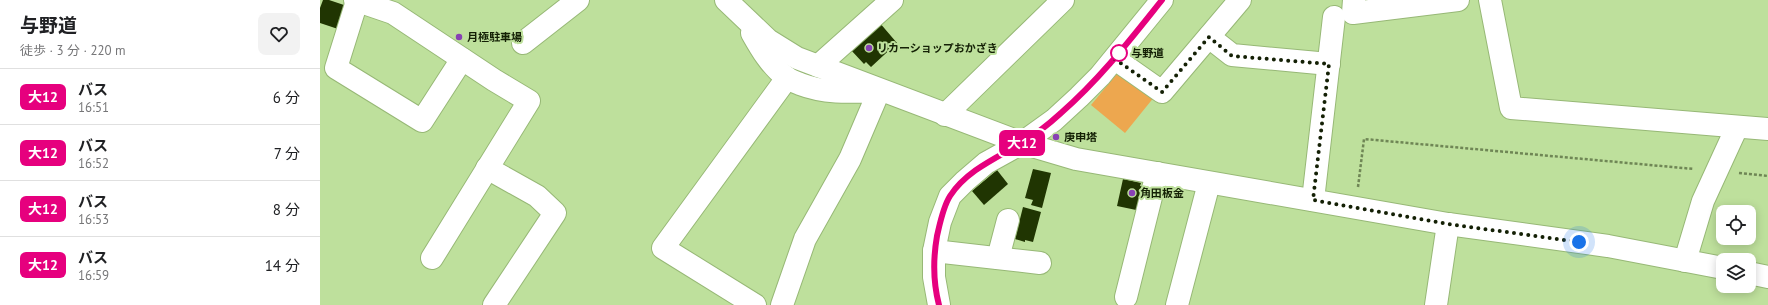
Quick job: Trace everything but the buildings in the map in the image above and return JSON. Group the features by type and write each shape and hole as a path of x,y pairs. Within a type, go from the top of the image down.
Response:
{"street":[{"path":"432,258 529,101 393,13 356,0 336,68 422,121 462,59"},
{"path":"523,43 578,0"},
{"path":"726,0 768,40 797,58 1022,143 1076,159 1448,224 1608,246 1716,267"},
{"path":"818,66 892,0"},
{"path":"945,115 1063,0"},
{"path":"939,305 934,277 934,251 940,222 950,196 965,180 986,163 1022,143 1054,120 1079,97 1115,59 1162,0"},
{"path":"1115,59 1162,92 1240,0"},
{"path":"1354,0 1353,13 1458,0"},
{"path":"1490,0 1511,108 1768,129"},
{"path":"743,16 762,50 776,68 787,78 818,90 843,92 879,90"},
{"path":"1313,200 1334,17"},
{"path":"1209,37 1232,56 1329,64"},
{"path":"755,305 663,248 787,78"},
{"path":"782,305 805,239 850,159 879,90"},
{"path":"1685,261 1703,201 1737,127"},
{"path":"487,168 537,196 555,213 494,305"},
{"path":"1126,297 1156,173"},
{"path":"1177,305 1209,182"},
{"path":"998,258 1008,220"},
{"path":"1436,305 1448,224"},
{"path":"934,251 1040,263"},
{"path":"1756,274 1768,277"}],"path":[{"path":"1355,208 1364,139 1768,176"}],"shaded area":[{"path":"1120,70 1155,96 1125,133 1091,105"}],"bus line":[{"name":"大12","path":"939,305 934,277 934,251 940,222 950,196 965,180 986,163 1022,143 1054,120 1079,97 1100,76 1162,0"}],"place":[{"name":"月極駐車場","path":"459,37"},
{"name":"リカーショップおかざき","path":"869,48"},
{"name":"与野道","path":"1119,53"},
{"name":"庚申塔","path":"1056,137"},
{"name":"角田板金","path":"1132,193"}],"route":[{"path":"1119,53 1115,59 1162,92 1209,37 1232,56 1329,64 1313,200 1448,224 1579,242"}]}
